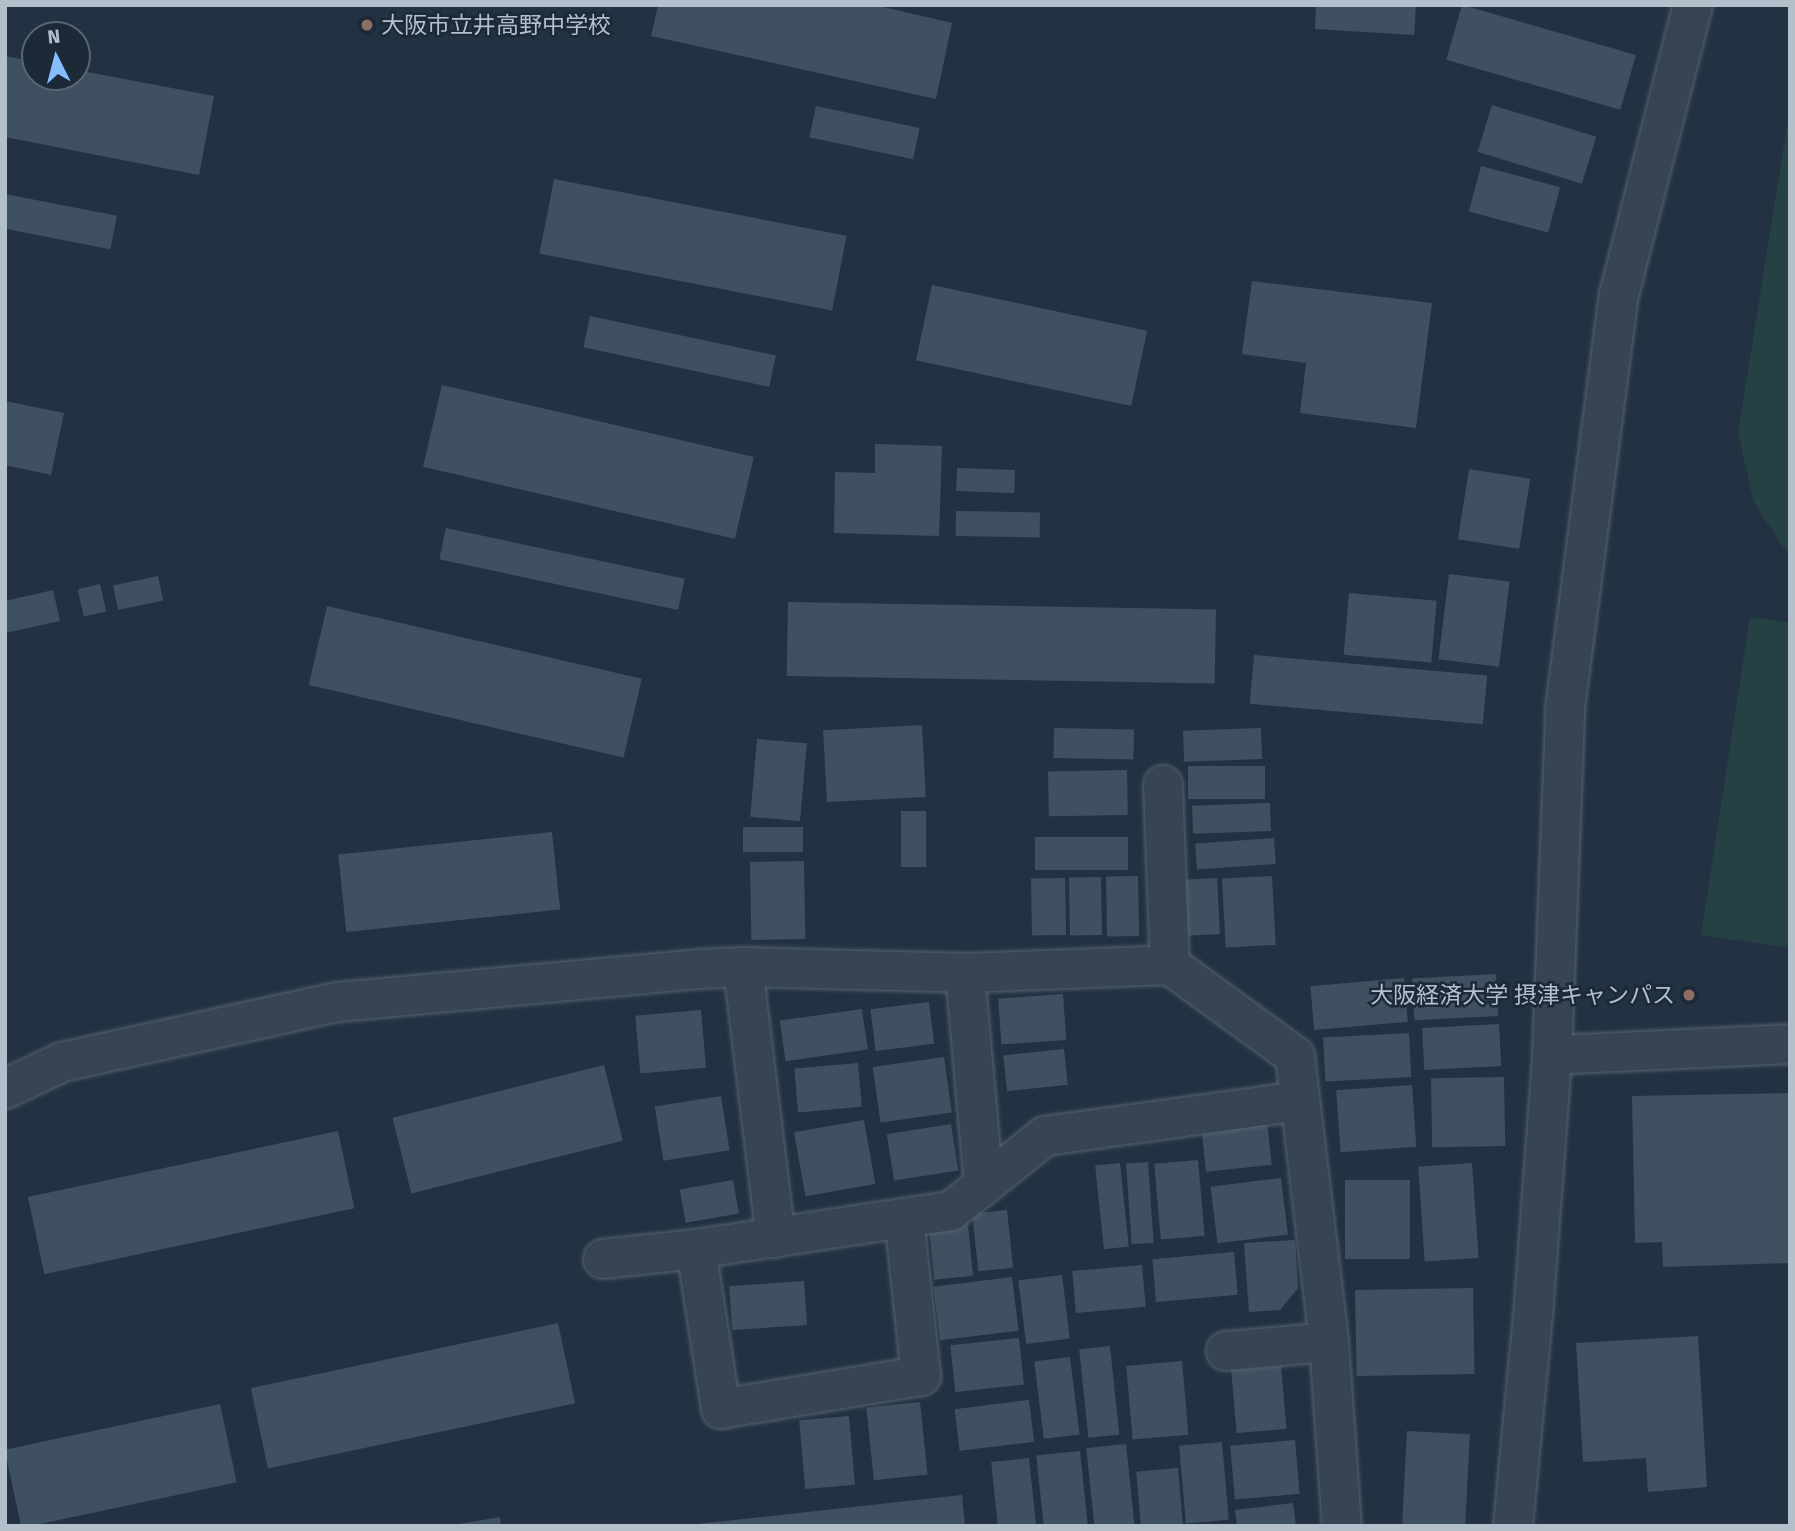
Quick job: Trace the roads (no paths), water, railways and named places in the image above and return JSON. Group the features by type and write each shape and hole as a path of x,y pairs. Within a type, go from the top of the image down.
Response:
{"street":[{"path":"1513,1526 1534,1303 1552,1055 1565,709 1618,309 1693,5"},
{"path":"1163,785 1170,965"},
{"path":"5,1089 62,1062 338,1002 743,967 965,973 1170,965 1295,1056 1329,1342 1342,1526"},
{"path":"743,967 776,1238"},
{"path":"965,973 984,1185"},
{"path":"1552,1055 1790,1044"},
{"path":"603,1259 776,1238 950,1211 1045,1136 1299,1101"},
{"path":"696,1249 721,1409 921,1376 904,1218"},
{"path":"1226,1351 1329,1342"}],"place":[{"name":"大阪市立井高野中学校","path":"367,25"},
{"name":"大阪経済大学 摂津キャンパス","path":"1689,995"}]}
